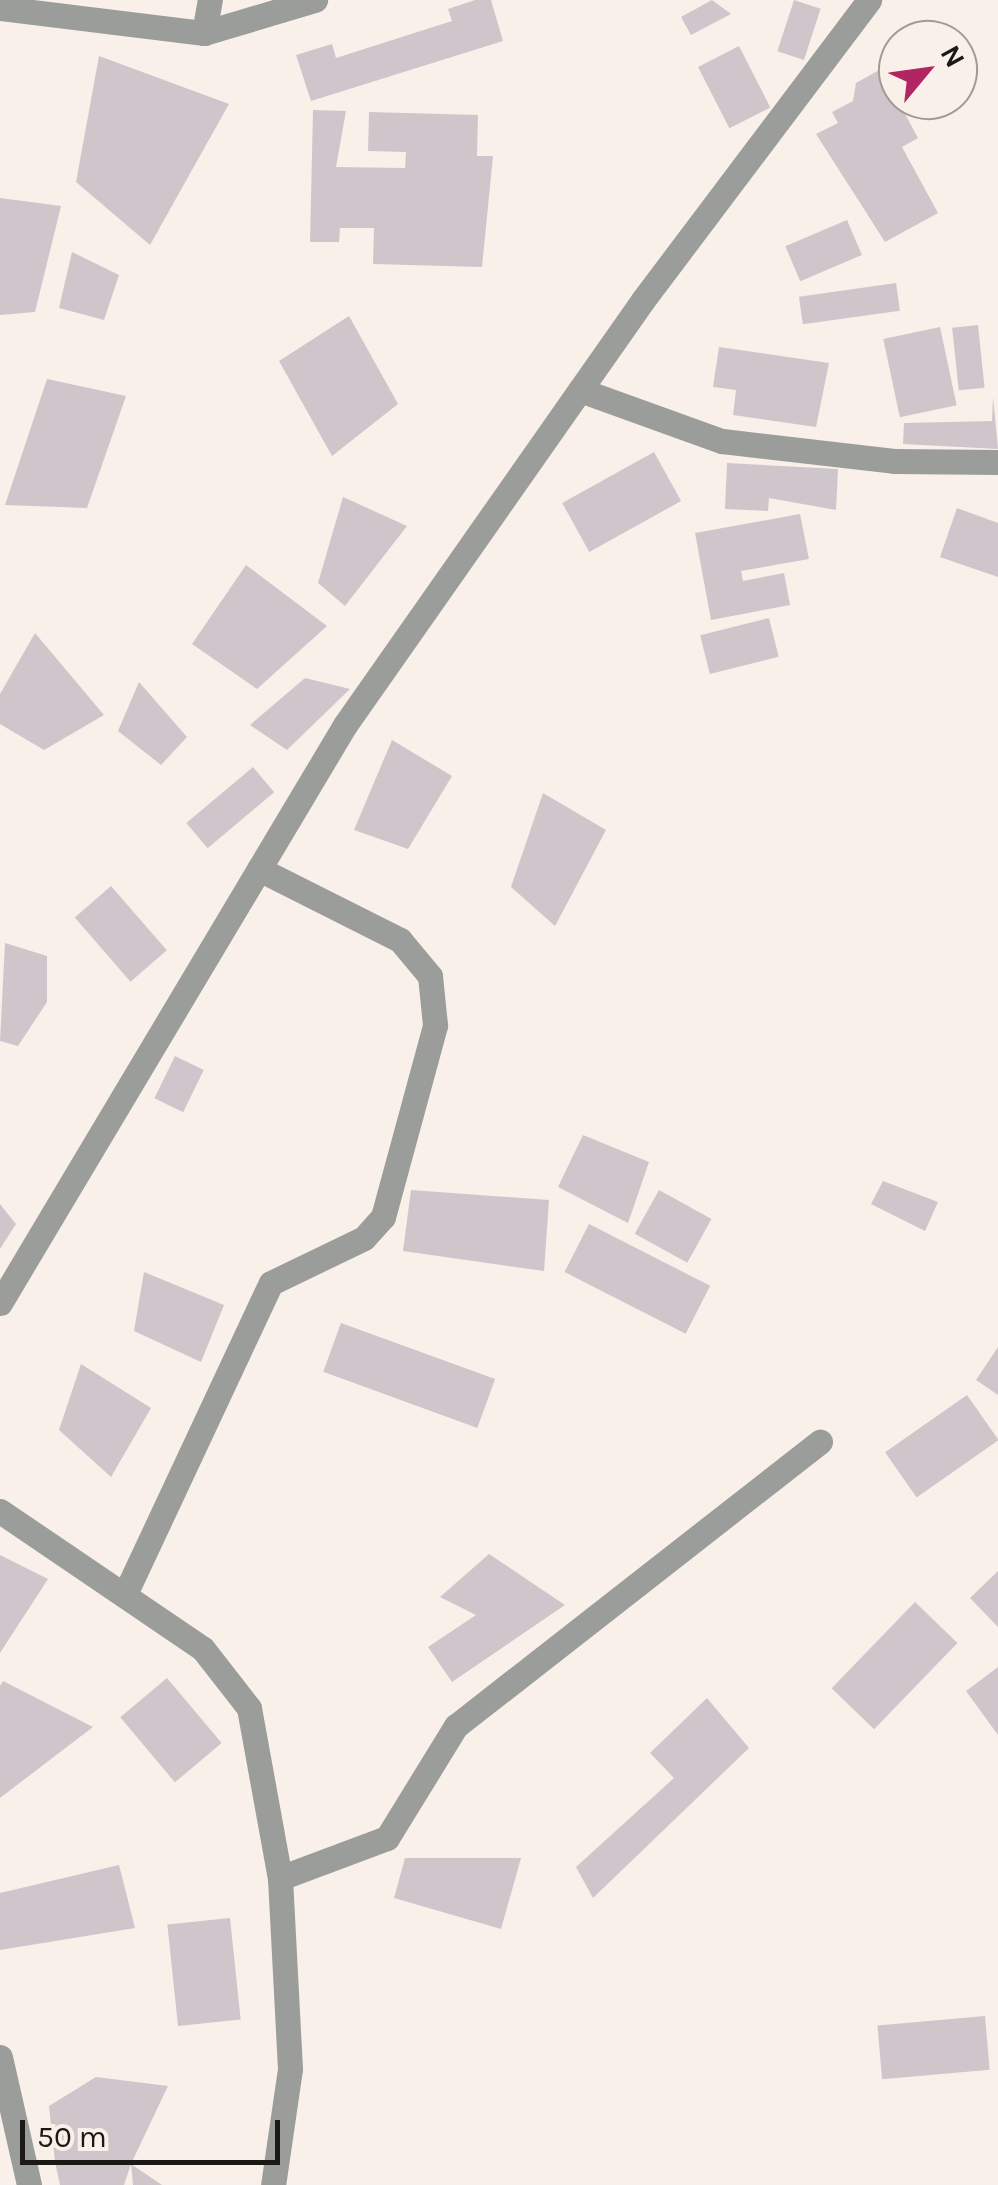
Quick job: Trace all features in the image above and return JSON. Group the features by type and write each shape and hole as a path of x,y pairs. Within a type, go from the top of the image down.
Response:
{"street":[{"path":"204,33 210,0"},
{"path":"0,8 204,33 315,0"},
{"path":"0,1304 346,725 580,390 869,0"},
{"path":"580,390 722,441 894,461 998,462"},
{"path":"126,1592 271,1283 364,1238 383,1217 436,1025 430,976 400,940 260,869"},
{"path":"280,1878 388,1838 456,1726 820,1442"},
{"path":"0,1511 126,1592 204,1649 249,1708 280,1878 290,2069 273,2185"},
{"path":"0,2056 29,2185"}],"building":[{"path":"475,0 491,0 503,41 311,101 296,55 332,44 336,58 452,21 448,9"},
{"path":"712,0 731,14 691,35 681,17"},
{"path":"794,0 821,9 804,60 777,51"},
{"path":"739,46 770,107 729,128 698,67"},
{"path":"99,56 229,104 150,245 76,182"},
{"path":"878,71 878,120 908,120 918,138 902,147 938,213 885,242 816,134 838,123 832,112 853,101 856,83"},
{"path":"313,110 346,111 336,167 405,168 406,152 368,151 369,112 478,115 477,156 493,156 482,267 373,264 374,228 340,228 339,242 310,242"},
{"path":"0,198 61,206 35,312 0,315"},
{"path":"847,220 862,255 800,281 785,246"},
{"path":"72,252 119,275 104,320 59,308"},
{"path":"896,283 900,311 803,324 799,297"},
{"path":"349,316 398,404 332,456 279,361"},
{"path":"978,325 985,388 959,390 952,328"},
{"path":"940,327 957,405 900,417 883,339"},
{"path":"719,347 829,363 816,427 733,415 736,390 713,387"},
{"path":"47,379 126,396 87,508 5,505"},
{"path":"993,397 998,449 903,444 904,423 992,421"},
{"path":"654,452 681,501 589,552 562,503"},
{"path":"727,463 838,469 836,510 769,498 768,511 725,509"},
{"path":"343,497 407,526 345,606 318,583"},
{"path":"957,508 998,523 998,577 940,557"},
{"path":"800,514 809,559 741,571 743,581 784,573 790,605 711,620 695,533"},
{"path":"246,565 327,626 257,689 192,644"},
{"path":"769,618 779,657 710,674 700,635"},
{"path":"35,633 104,715 44,750 0,724 0,694"},
{"path":"305,678 350,689 287,750 250,725"},
{"path":"139,682 187,737 161,765 118,731"},
{"path":"392,740 452,776 408,849 354,830"},
{"path":"253,767 274,792 208,848 186,823"},
{"path":"543,793 606,830 555,926 511,887"},
{"path":"111,886 167,950 131,982 75,917"},
{"path":"5,943 47,956 47,1002 18,1046 0,1041"},
{"path":"175,1056 204,1070 183,1112 154,1098"},
{"path":"583,1135 649,1162 628,1223 558,1187"},
{"path":"883,1181 938,1202 925,1231 871,1204"},
{"path":"411,1190 549,1200 544,1271 403,1251"},
{"path":"659,1190 711,1219 687,1263 635,1234"},
{"path":"0,1204 16,1224 0,1249"},
{"path":"589,1224 710,1286 686,1334 564,1272"},
{"path":"144,1272 224,1305 201,1362 134,1331"},
{"path":"341,1323 495,1379 477,1428 323,1372"},
{"path":"998,1347 998,1395 976,1380"},
{"path":"81,1364 151,1408 111,1477 59,1430"},
{"path":"967,1395 998,1440 917,1497 885,1452"},
{"path":"489,1554 565,1605 452,1682 428,1647 476,1615 440,1597"},
{"path":"0,1555 48,1579 0,1653"},
{"path":"998,1571 998,1627 970,1598"},
{"path":"915,1602 957,1643 874,1729 832,1688"},
{"path":"998,1667 998,1735 966,1691"},
{"path":"167,1678 222,1743 175,1782 120,1717"},
{"path":"3,1681 93,1727 0,1798 0,1686"},
{"path":"707,1698 749,1748 593,1898 576,1867 674,1778 650,1753"},
{"path":"405,1858 521,1858 501,1929 394,1898"},
{"path":"119,1865 135,1928 0,1950 0,1893"},
{"path":"230,1918 241,2019 178,2026 167,1925"},
{"path":"985,2016 990,2070 882,2079 877,2025"},
{"path":"96,2077 168,2086 124,2185 60,2185 49,2106"},
{"path":"131,2164 162,2185 133,2185"}]}
